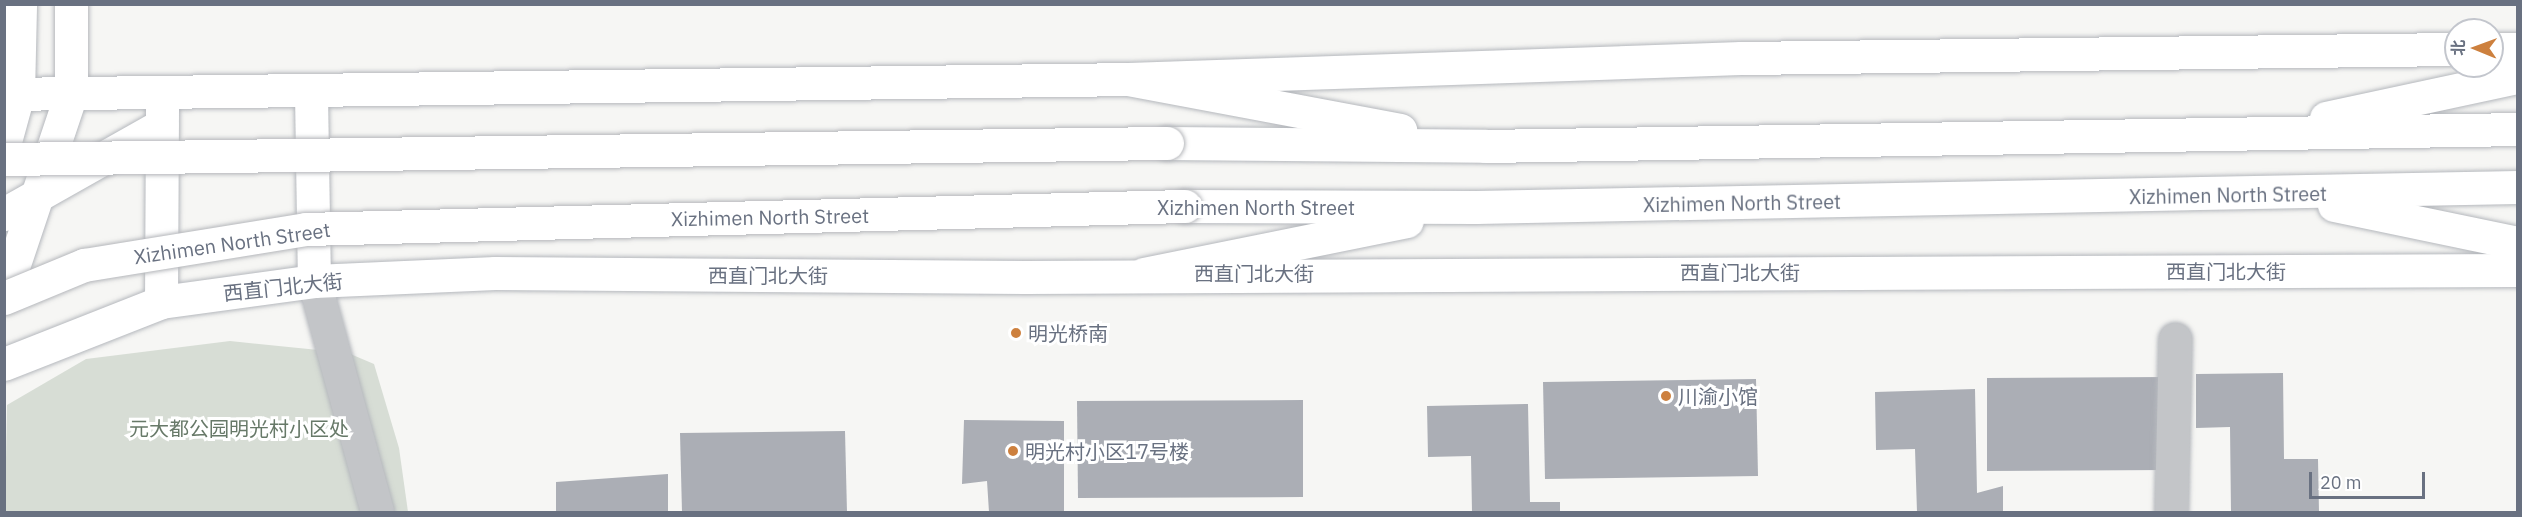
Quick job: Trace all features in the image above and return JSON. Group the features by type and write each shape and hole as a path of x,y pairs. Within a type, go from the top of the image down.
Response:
{"main road":[{"path":"4,145 20,4"},
{"path":"4,296 71,94 71,4"},
{"path":"11,94 71,94 162,109 311,93 1128,79 1741,58 2444,49"},
{"path":"2251,134 2517,77"},
{"path":"1128,79 1485,146"},
{"path":"311,93 314,281"},
{"path":"4,214 37,196 162,109"},
{"path":"161,302 162,109"},
{"path":"4,159 1167,143 1485,146 2517,129"},
{"name":"Xizhimen North Street","path":"4,296 84,265 306,229 1185,206 1476,207 2282,194 2517,187"},
{"path":"2282,194 2517,243"},
{"path":"1144,274 1476,207"},
{"name":"西直门北大街","path":"4,364 161,302 314,281 495,273 1144,274 2517,270"}],"street":[{"path":"314,281 377,513"},
{"path":"2171,513 2175,339"}],"green space":[{"name":"元大都公园明光村小区处","path":"230,341 348,353 374,364 399,448 408,512 5,512 7,405 86,359"}],"building":[{"path":"2283,373 2284,459 2318,459 2319,512 2231,512 2230,427 2196,428 2196,374"},
{"path":"2168,377 2168,470 1987,471 1987,378"},
{"path":"1756,379 1758,476 1545,479 1543,382"},
{"path":"1975,389 1977,493 2003,486 2003,512 1917,512 1915,449 1876,450 1875,392"},
{"path":"1303,400 1303,497 1078,498 1077,401"},
{"path":"1528,404 1530,502 1560,502 1560,512 1472,512 1471,456 1428,457 1427,406"},
{"name":"明光村小区17号楼","path":"964,420 1064,421 1064,512 989,512 987,481 962,484"},
{"path":"845,431 847,512 682,512 680,433"},
{"path":"668,474 668,512 556,512 556,482"}],"place":[{"name":"明光桥南","path":"1016,333"},
{"name":"川渝小馆","path":"1666,396"},
{"name":"明光村小区17号楼","path":"1013,451"}]}
